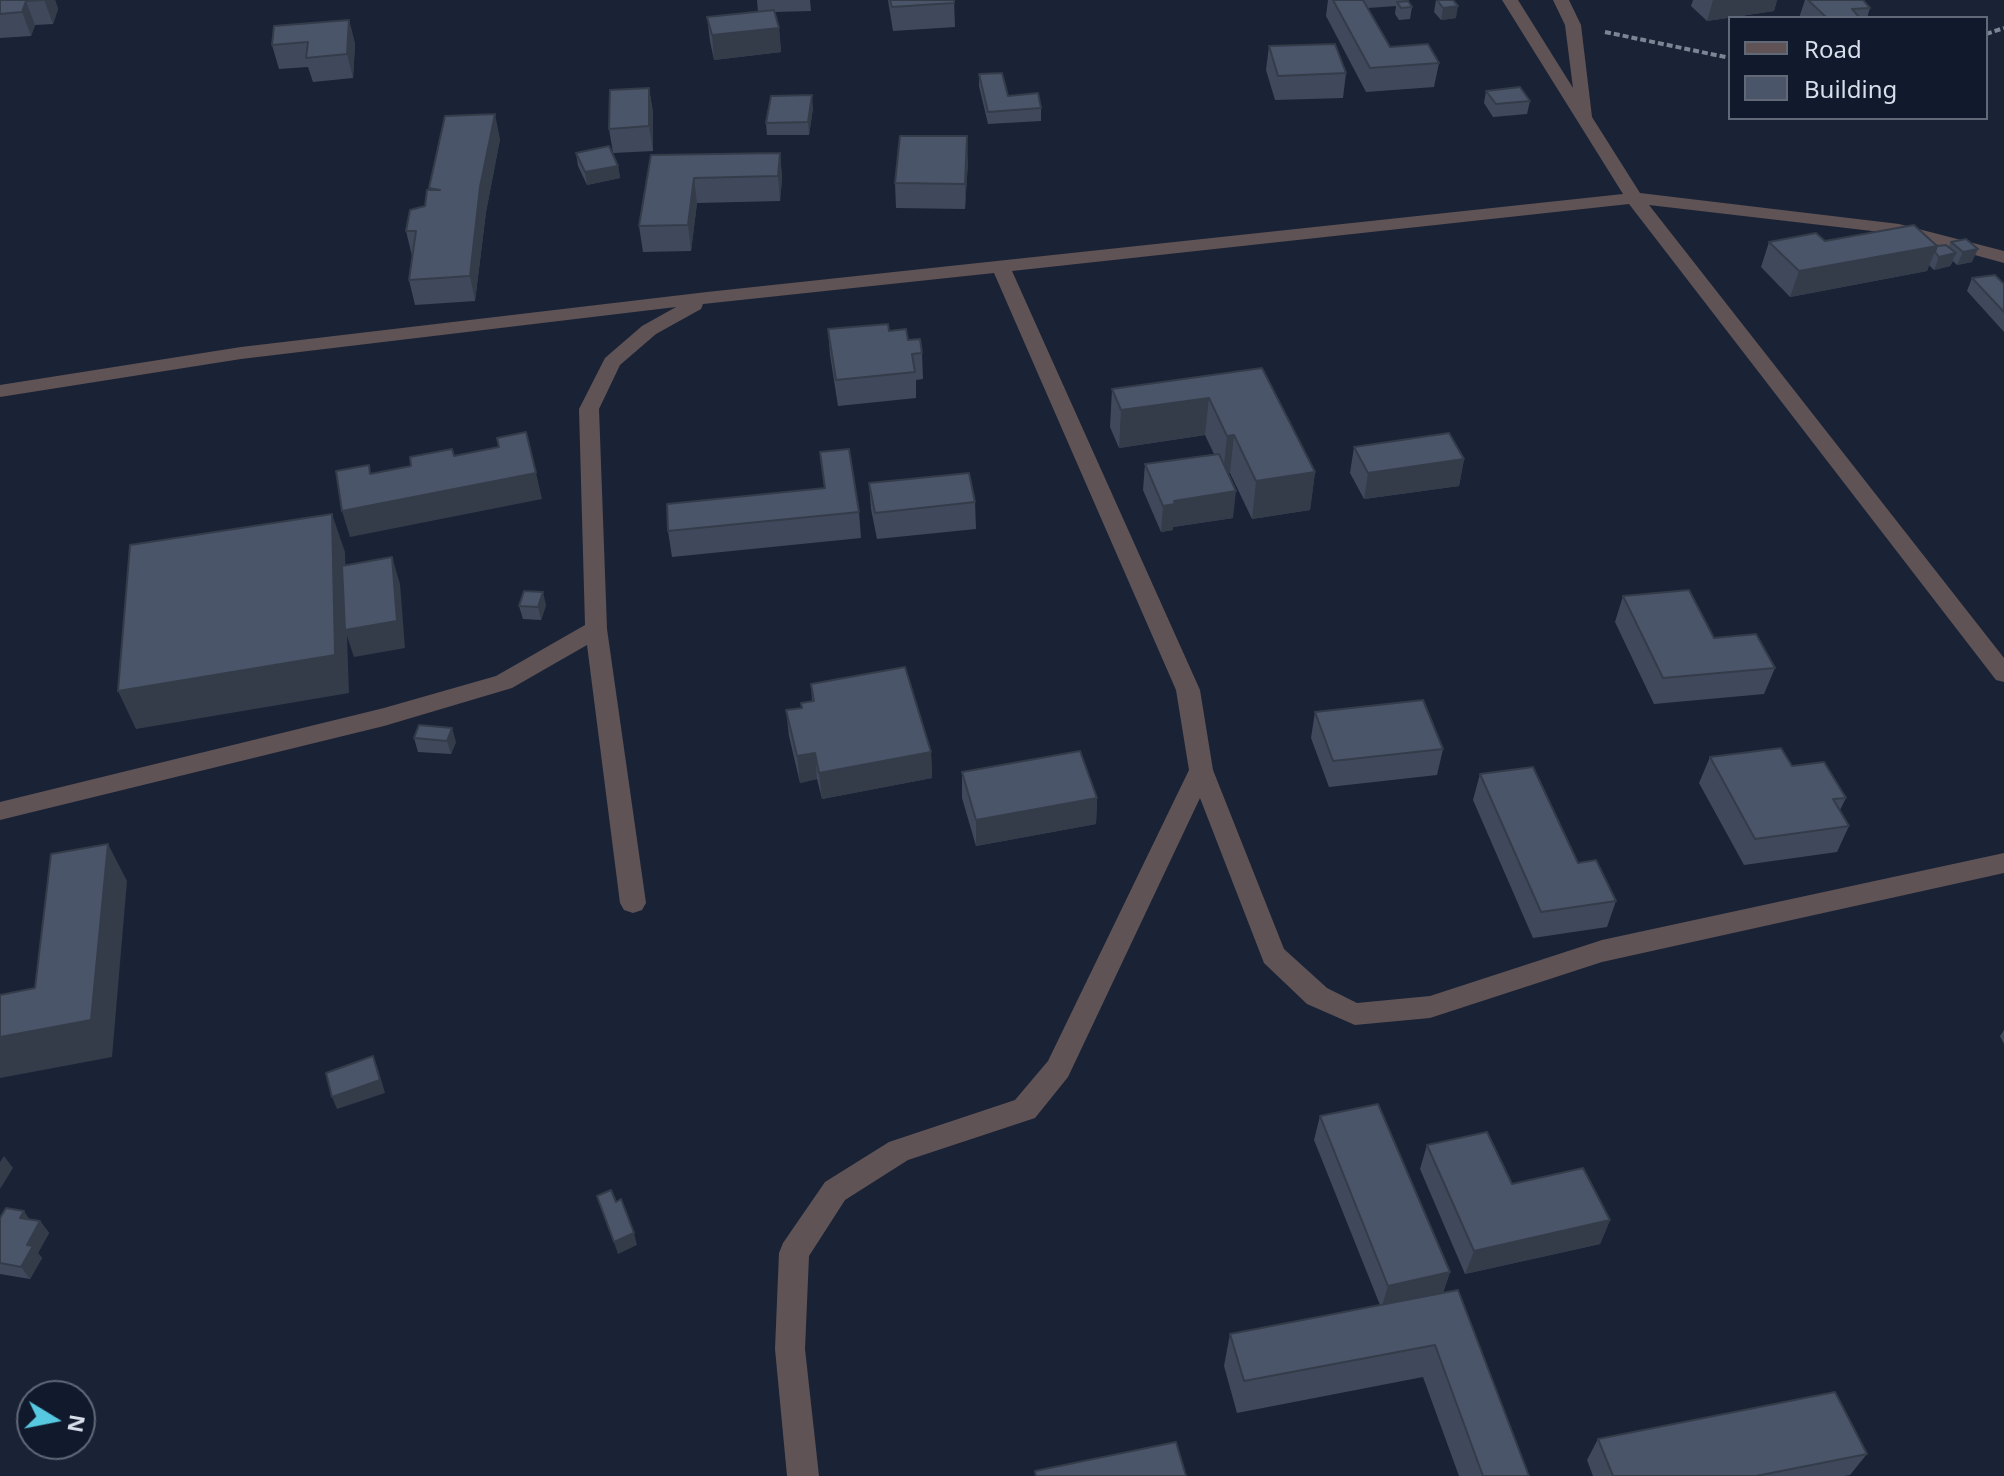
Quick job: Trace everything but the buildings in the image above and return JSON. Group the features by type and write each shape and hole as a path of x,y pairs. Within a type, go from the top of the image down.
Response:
{"street":[{"path":"1510,0 1634,198 2004,674"},
{"path":"1561,0 1573,25 1587,122"},
{"path":"0,391 241,353 707,298 1634,198 1899,229 2004,257"},
{"path":"1001,268 1188,690 1201,770 1273,955 1317,996 1355,1014 1430,1007 1602,951 2004,863"},
{"path":"633,903 596,629 589,409 612,362 649,330 707,298"},
{"path":"0,811 384,717 504,682 596,629"},
{"path":"803,1476 790,1349 794,1253 835,1191 899,1151 1025,1109 1058,1069 1201,770"}],"path":[{"path":"1573,25 1728,58"}]}
